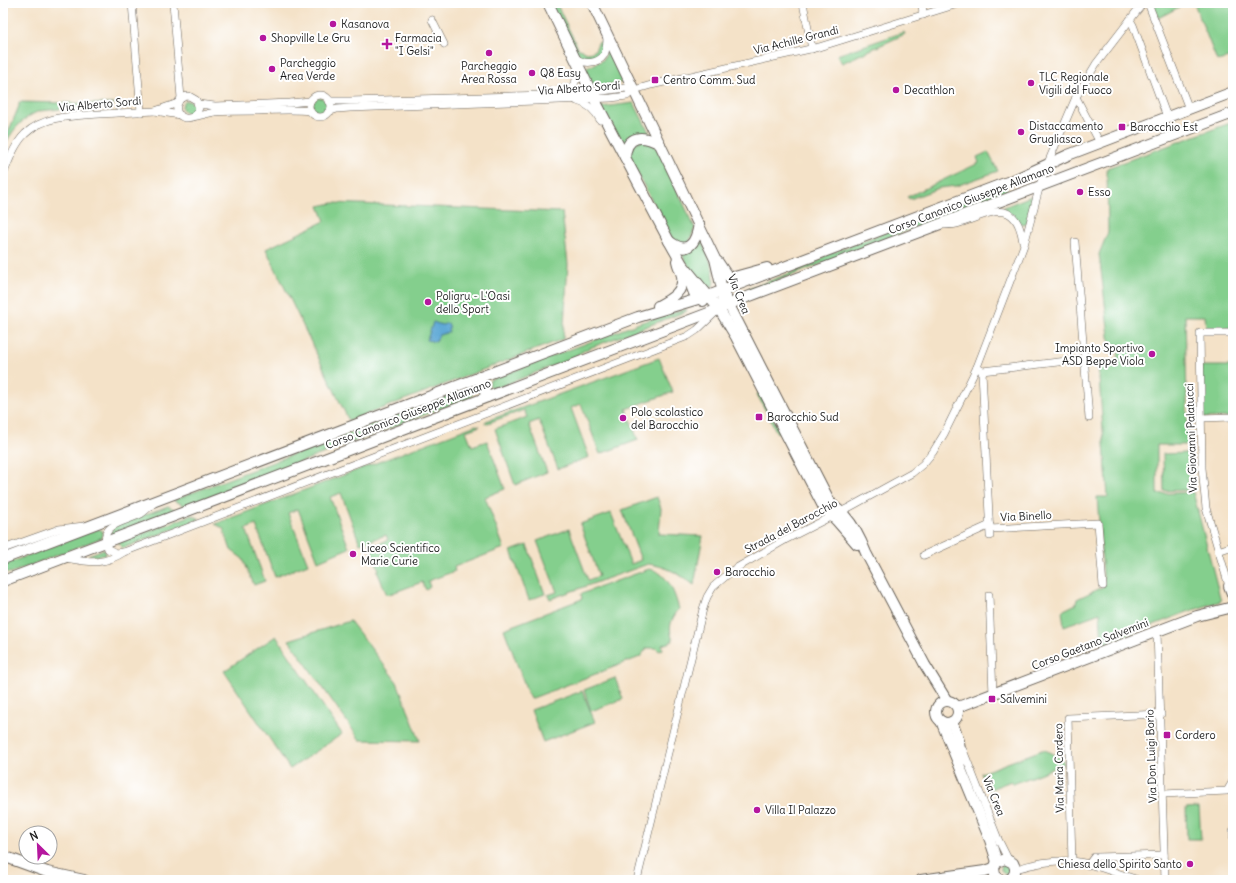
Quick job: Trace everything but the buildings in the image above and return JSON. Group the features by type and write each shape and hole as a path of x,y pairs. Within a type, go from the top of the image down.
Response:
{"main road":[{"path":"548,3 612,134 682,264 694,294 704,297 719,309"},
{"name":"Via Crea","path":"592,3 715,259 723,290 729,305 837,514"},
{"name":"Corso Canonico Giuseppe Allamano","path":"3,559 638,317 704,297 839,246 1018,178 1100,143 1233,92"},
{"name":"Corso Canonico Giuseppe Allamano","path":"3,582 1040,185 1233,113"},
{"path":"624,157 629,145 638,138 646,138 660,144"},
{"path":"669,241 678,247 683,248 689,246 696,238 699,224"},
{"path":"715,259 728,277 734,277 765,268 814,250 839,246"},
{"path":"638,317 674,297 681,287 682,278 676,253"},
{"name":"Via Crea","path":"719,309 736,337 824,508 837,514 851,524 862,543 943,702"},
{"path":"479,377 487,397"},
{"name":"Corso Gaetano Salvemini","path":"958,707 1197,616 1233,607"},
{"path":"943,702 953,702 958,707 958,714 952,722 944,723 936,715 936,711 943,702"},
{"name":"Via Crea","path":"941,721 956,760 964,775 1001,871"},
{"name":"Via Crea","path":"952,722 959,741 964,775"},
{"path":"3,856 47,872 84,880"},
{"path":"921,880 1001,871 1015,872 1016,869"}],"street":[{"path":"132,3 141,112"},
{"path":"173,3 179,101 177,109 180,115"},
{"path":"803,3 812,49"},
{"path":"922,3 923,15"},
{"name":"Via Achille Grandi","path":"634,90 812,49 961,3"},
{"name":"Strada del Barocchio","path":"637,880 707,597 713,587 733,570 785,540 902,479 923,464 933,452 979,369 1024,245 1040,185 1047,165 1076,97 1096,64 1143,3"},
{"path":"1148,3 1189,109"},
{"path":"432,20 444,44"},
{"path":"1130,20 1167,117"},
{"path":"574,56 578,60 589,63 600,59 604,55 606,49 607,34"},
{"name":"Via Alberto Sordi","path":"516,96 530,90 571,88 576,82 578,65"},
{"name":"Via Alberto Sordi","path":"155,111 179,101 185,96 196,100 198,104 216,106 310,101 314,96 321,95 329,100 350,101 573,100 625,88 634,90"},
{"name":"Via Alberto Sordi","path":"3,175 11,154 20,140 30,130 43,122 66,117 155,111 180,115 188,118 216,112 290,109 310,111 315,116 319,116 326,115 328,112 337,109 350,108 478,100 516,96 593,96"},
{"path":"1076,97 1100,143"},
{"path":"328,112 330,106 329,100"},
{"path":"573,100 591,107 604,126 612,134"},
{"path":"310,101 310,111"},
{"path":"195,116 198,112 198,104"},
{"path":"934,226 954,224 985,214 1001,212 1008,214 1017,221 1022,232 1024,245"},
{"path":"1075,242 1089,418"},
{"path":"719,309 723,290"},
{"name":"Corso Canonico Giuseppe Allamano","path":"65,558 88,562 99,562 116,557 124,552 688,336 697,330 719,309"},
{"name":"Via Giovanni Palatucci","path":"1232,589 1218,550 1206,508 1202,468 1200,333 1233,333"},
{"path":"979,369 1084,359"},
{"name":"Strada del Barocchio","path":"979,369 990,530"},
{"path":"1201,418 1233,418"},
{"name":"Corso Canonico Giuseppe Allamano","path":"105,542 107,531 111,526 141,514 161,498"},
{"name":"Via Binello","path":"990,530 1098,523 1102,586"},
{"path":"3,549 59,529 92,525"},
{"path":"924,555 990,530"},
{"path":"105,542 108,549 112,552 124,552"},
{"path":"1218,550 1233,546"},
{"path":"989,595 993,694"},
{"name":"Via Don Luigi Borio","path":"1157,631 1165,880"},
{"name":"Via Maria Cordero","path":"1072,861 1068,718 1160,714"},
{"name":"Via Crea","path":"959,741 998,839 1001,871"},
{"path":"1163,794 1227,792 1233,781"},
{"path":"1233,831 1233,836"},
{"path":"1088,865 1094,858 1097,857 1164,855"},
{"path":"1016,869 1041,864 1072,861 1138,880"}],"green space":[{"path":"550,3 556,3 578,48 587,53 592,52 595,50 598,43 604,41 599,55 593,59 584,59 579,57"},
{"path":"1153,3 1187,3 1158,18"},
{"path":"1194,3 1233,3 1233,57 1217,61"},
{"path":"904,32 905,34 842,63 837,55"},
{"path":"608,50 624,82 591,87 583,70 603,60"},
{"path":"320,98 325,100 327,105 325,110 320,112 315,110 313,105 315,100"},
{"path":"190,101 193,102 193,112 186,113 183,112 182,105 183,102"},
{"path":"19,102 116,104 39,111 27,118 17,127 9,137 3,150 3,145 19,106"},
{"path":"634,103 651,136 624,146 601,107"},
{"path":"1233,122 1233,328 1206,328 1205,316 1185,316 1188,445 1157,445 1157,494 1193,492 1221,601 1187,612 1104,644 1102,643 1100,613 1064,626 1062,611 1076,604 1077,599 1104,586 1097,497 1108,497 1098,364 1117,362 1120,345 1110,344 1099,254 1108,232 1107,168"},
{"path":"643,140 657,147 695,228 688,244 674,243 628,155 634,144"},
{"path":"988,152 998,171 956,186 939,188 910,199 907,197 979,163 977,157"},
{"path":"1006,186 1007,190 968,205 952,213 744,294 743,291 814,264 826,255"},
{"path":"1031,196 1032,199 1027,224 1022,225 1005,210 1004,207"},
{"name":"Poligru - L'Oasi dello Sport","path":"333,203 562,212 568,264 563,339 349,421 266,249 325,221 319,206"},
{"path":"699,236 713,269 714,283 710,289 690,269 679,249"},
{"path":"686,309 687,311 587,349 570,359 494,389 489,385 490,380 642,322"},
{"path":"659,358 673,392 626,409 638,440 600,454 581,404 571,408 589,457 558,469 539,420 529,424 547,472 515,485 495,429 527,417 524,410 485,424 486,421"},
{"path":"1201,366 1233,366 1233,417 1202,418"},
{"path":"468,388 472,391 471,397 186,506 173,500"},
{"path":"760,393 780,431 777,433 757,394"},
{"path":"476,425 480,426 466,431 472,446 487,441 505,489 485,497 504,548 454,567 455,571 428,581 430,587 426,590 422,582 387,595 377,571 379,570 370,547 388,540 386,535 360,544 341,493 330,497 349,548 318,561 298,509 288,513 308,564 275,577 256,525 246,529 265,581 254,585 243,559 231,550 223,528 215,524"},
{"path":"1188,453 1189,490 1164,491 1163,454"},
{"path":"657,497 661,508 659,534 703,536 694,585 672,571 648,564 550,599 548,595 557,592 537,541 569,529 588,580 599,576 580,524 611,513 631,564 641,560 622,510"},
{"path":"168,506 176,510 109,535 115,526"},
{"path":"192,515 200,519 123,548 118,543"},
{"path":"98,529 103,531 101,538 11,573 3,572 3,565"},
{"path":"527,545 545,594 529,600 511,551"},
{"path":"104,549 106,553 105,555 88,555"},
{"path":"649,569 656,571 666,578 679,609 670,628 673,641 662,645 663,649 659,651 656,648 647,648 640,657 530,699 504,629 582,599 581,594"},
{"path":"350,621 397,682 420,741 360,740 289,640"},
{"path":"276,636 342,734 290,769 224,671"},
{"path":"615,678 623,699 591,711 584,690"},
{"path":"582,691 595,722 543,742 531,710"},
{"path":"1045,750 1062,759 1064,764 1013,784 1011,781 988,790 981,773"},
{"path":"1199,807 1201,839 1187,839 1186,808"},
{"path":"1004,864 1008,864 1010,865 1010,873 1004,874 1001,871 1001,867"}],"water":[{"path":"433,322 442,325 448,323 450,328 448,328 449,332 439,335 436,342 427,340"}],"place":[{"name":"Kasanova","path":"333,24"},
{"name":"Shopville Le Gru","path":"263,38"},
{"name":"Farmacia \"I Gelsi\"","path":"387,44"},
{"name":"Parcheggio Area Rossa","path":"489,53"},
{"name":"Parcheggio Area Verde","path":"272,69"},
{"name":"Q8 Easy","path":"532,73"},
{"name":"Centro Comm. Sud","path":"655,80"},
{"name":"TLC Regionale Vigili del Fuoco","path":"1031,83"},
{"name":"Decathlon","path":"896,90"},
{"name":"Barocchio Est","path":"1122,127"},
{"name":"Distaccamento Grugliasco","path":"1021,132"},
{"name":"Esso","path":"1080,192"},
{"name":"Poligru - L'Oasi dello Sport","path":"428,302"},
{"name":"Impianto Sportivo ASD Beppe Viola","path":"1152,354"},
{"name":"Barocchio Sud","path":"759,417"},
{"name":"Polo scolastico del Barocchio","path":"623,418"},
{"name":"Liceo Scientifico Marie Curie","path":"353,554"},
{"name":"Barocchio","path":"717,572"},
{"name":"Salvemini","path":"992,699"},
{"name":"Cordero","path":"1167,735"},
{"name":"Villa Il Palazzo","path":"757,810"},
{"name":"Chiesa dello Spirito Santo","path":"1190,864"}]}
